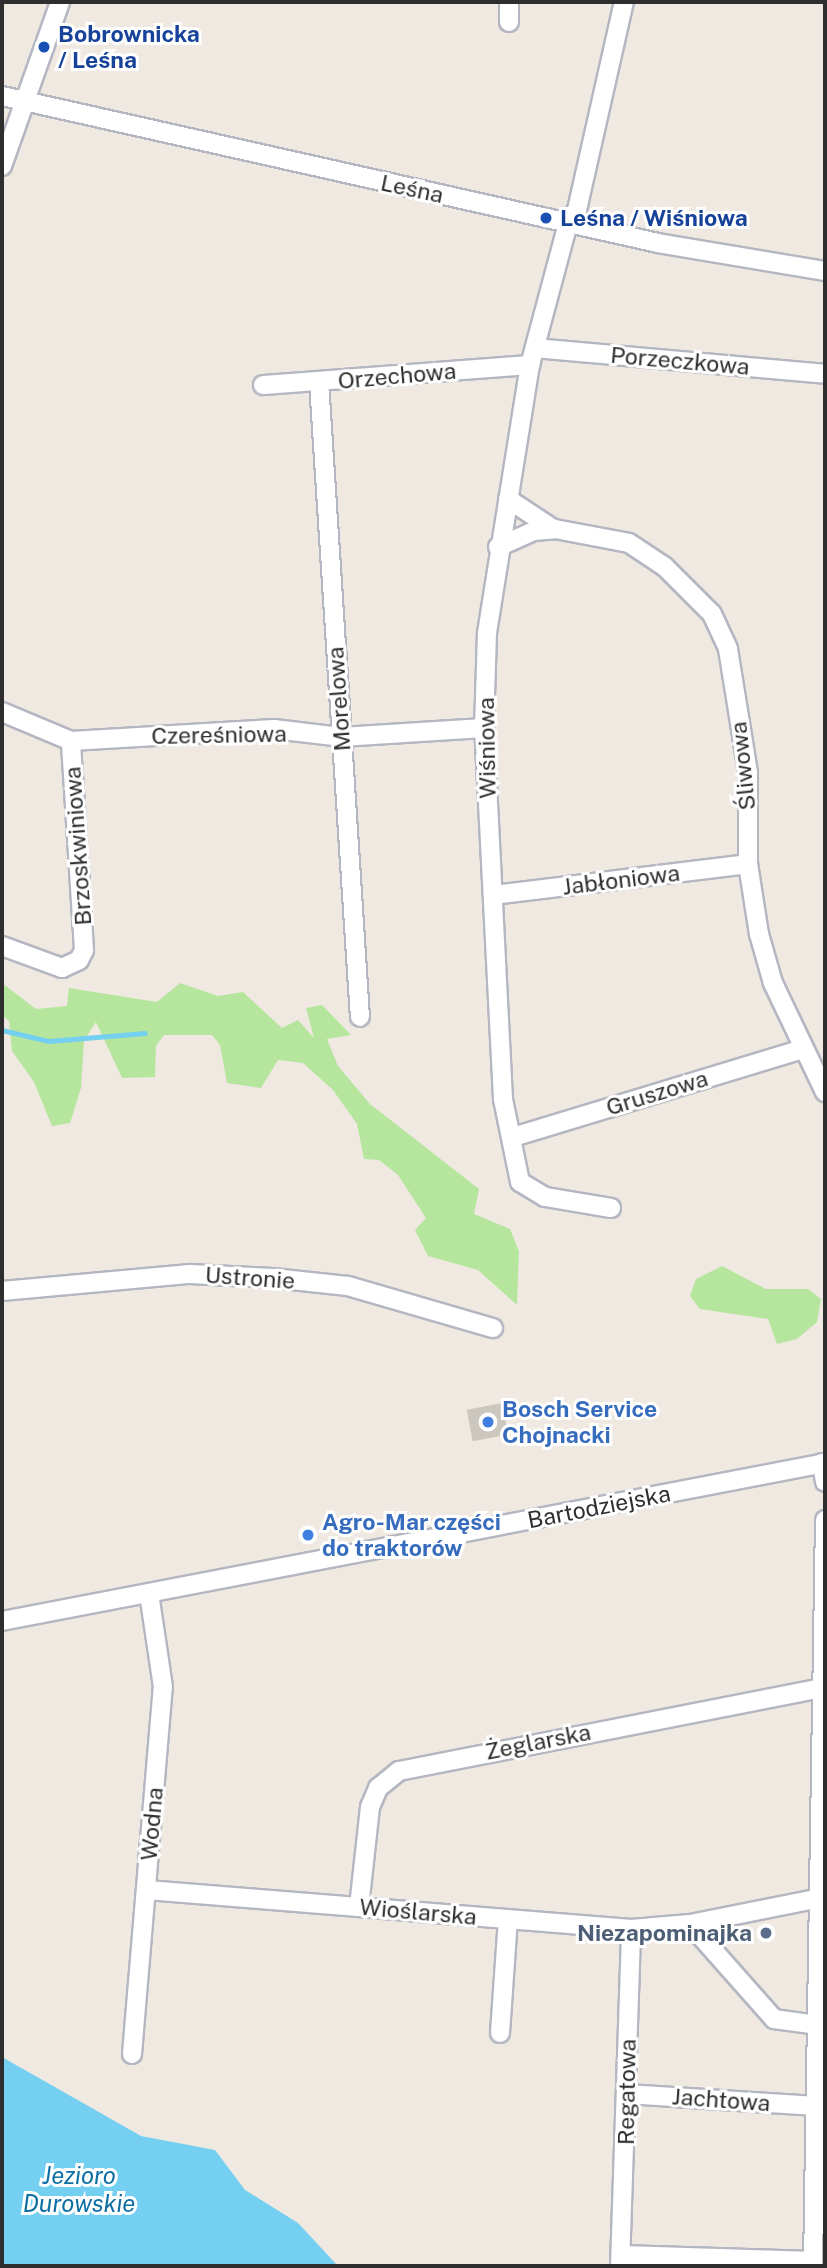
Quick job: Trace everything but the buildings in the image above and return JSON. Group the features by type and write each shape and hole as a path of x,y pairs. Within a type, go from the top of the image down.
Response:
{"street":[{"path":"2,166 60,2"},
{"path":"509,2 509,22"},
{"name":"Wiśniowa","path":"611,1208 545,1197 520,1182 513,1137 503,1099 484,728 487,633 498,547 532,357 568,223 577,210 624,2"},
{"name":"Leśna","path":"2,96 568,223 825,271"},
{"name":"Porzeczkowa","path":"532,357 825,374"},
{"name":"Orzechowa","path":"263,385 319,382 532,357"},
{"name":"Morelowa","path":"319,382 360,1017"},
{"name":"Śliwowa","path":"508,499 555,529"},
{"name":"Śliwowa","path":"498,547 534,531 555,529 629,544 665,567 712,614 728,649 748,773 748,864 773,983 802,1049 825,1092"},
{"name":"Czereśniowa","path":"2,712 71,741 274,729 341,737 484,728"},
{"name":"Brzoskwiniowa","path":"2,946 62,968 79,960 84,950 71,741"},
{"name":"Jabłoniowa","path":"493,895 748,864"},
{"name":"Gruszowa","path":"513,1137 802,1049"},
{"name":"Ustronie","path":"2,1291 190,1274 273,1278 348,1286 493,1328"},
{"path":"823,1463 825,1482"},
{"name":"Bartodziejska","path":"2,1621 823,1463"},
{"path":"813,2264 816,2106 821,2052 817,2025 822,1897 825,1520"},
{"name":"Wodna","path":"132,2054 163,1687 149,1593"},
{"name":"Żeglarska","path":"359,1907 373,1797 399,1771 823,1688"},
{"name":"Wioślarska","path":"147,1890 631,1928 690,1924 822,1897"},
{"path":"500,2033 508,1920"},
{"path":"690,1924 774,2019 817,2025"},
{"name":"Regatowa","path":"631,1928 622,2261 813,2264"},
{"name":"Jachtowa","path":"627,2094 816,2106"}],"green space":[{"path":"2,983 36,1009 67,1006 69,988 157,1002 180,983 218,996 243,992 282,1028 298,1020 314,1038 306,1008 322,1005 351,1035 327,1039 338,1066 370,1104 479,1189 474,1214 510,1229 519,1251 517,1305 478,1270 428,1256 415,1230 426,1218 398,1175 379,1160 364,1159 357,1124 333,1090 303,1063 278,1060 261,1088 227,1083 220,1045 212,1035 164,1035 156,1046 155,1077 122,1078 96,1022 84,1041 81,1088 70,1123 52,1126 34,1082 12,1051 9,1021 2,1015"},
{"path":"722,1266 766,1289 808,1289 821,1299 817,1322 797,1339 777,1344 768,1319 700,1309 690,1296 696,1279"}],"water":[{"name":"Jezioro Durowskie","path":"2,2057 141,2136 215,2150 245,2190 298,2223 338,2266 2,2266"}],"waterway":[{"path":"2,1030 49,1041 145,1033"}],"place":[{"name":"Bobrownicka / Leśna","path":"44,47"},
{"name":"Leśna / Wiśniowa","path":"546,218"},
{"name":"Bosch Service Chojnacki","path":"488,1422"},
{"name":"Agro-Mar części do traktorów","path":"308,1535"},
{"name":"Niezapominajka","path":"766,1933"}]}
